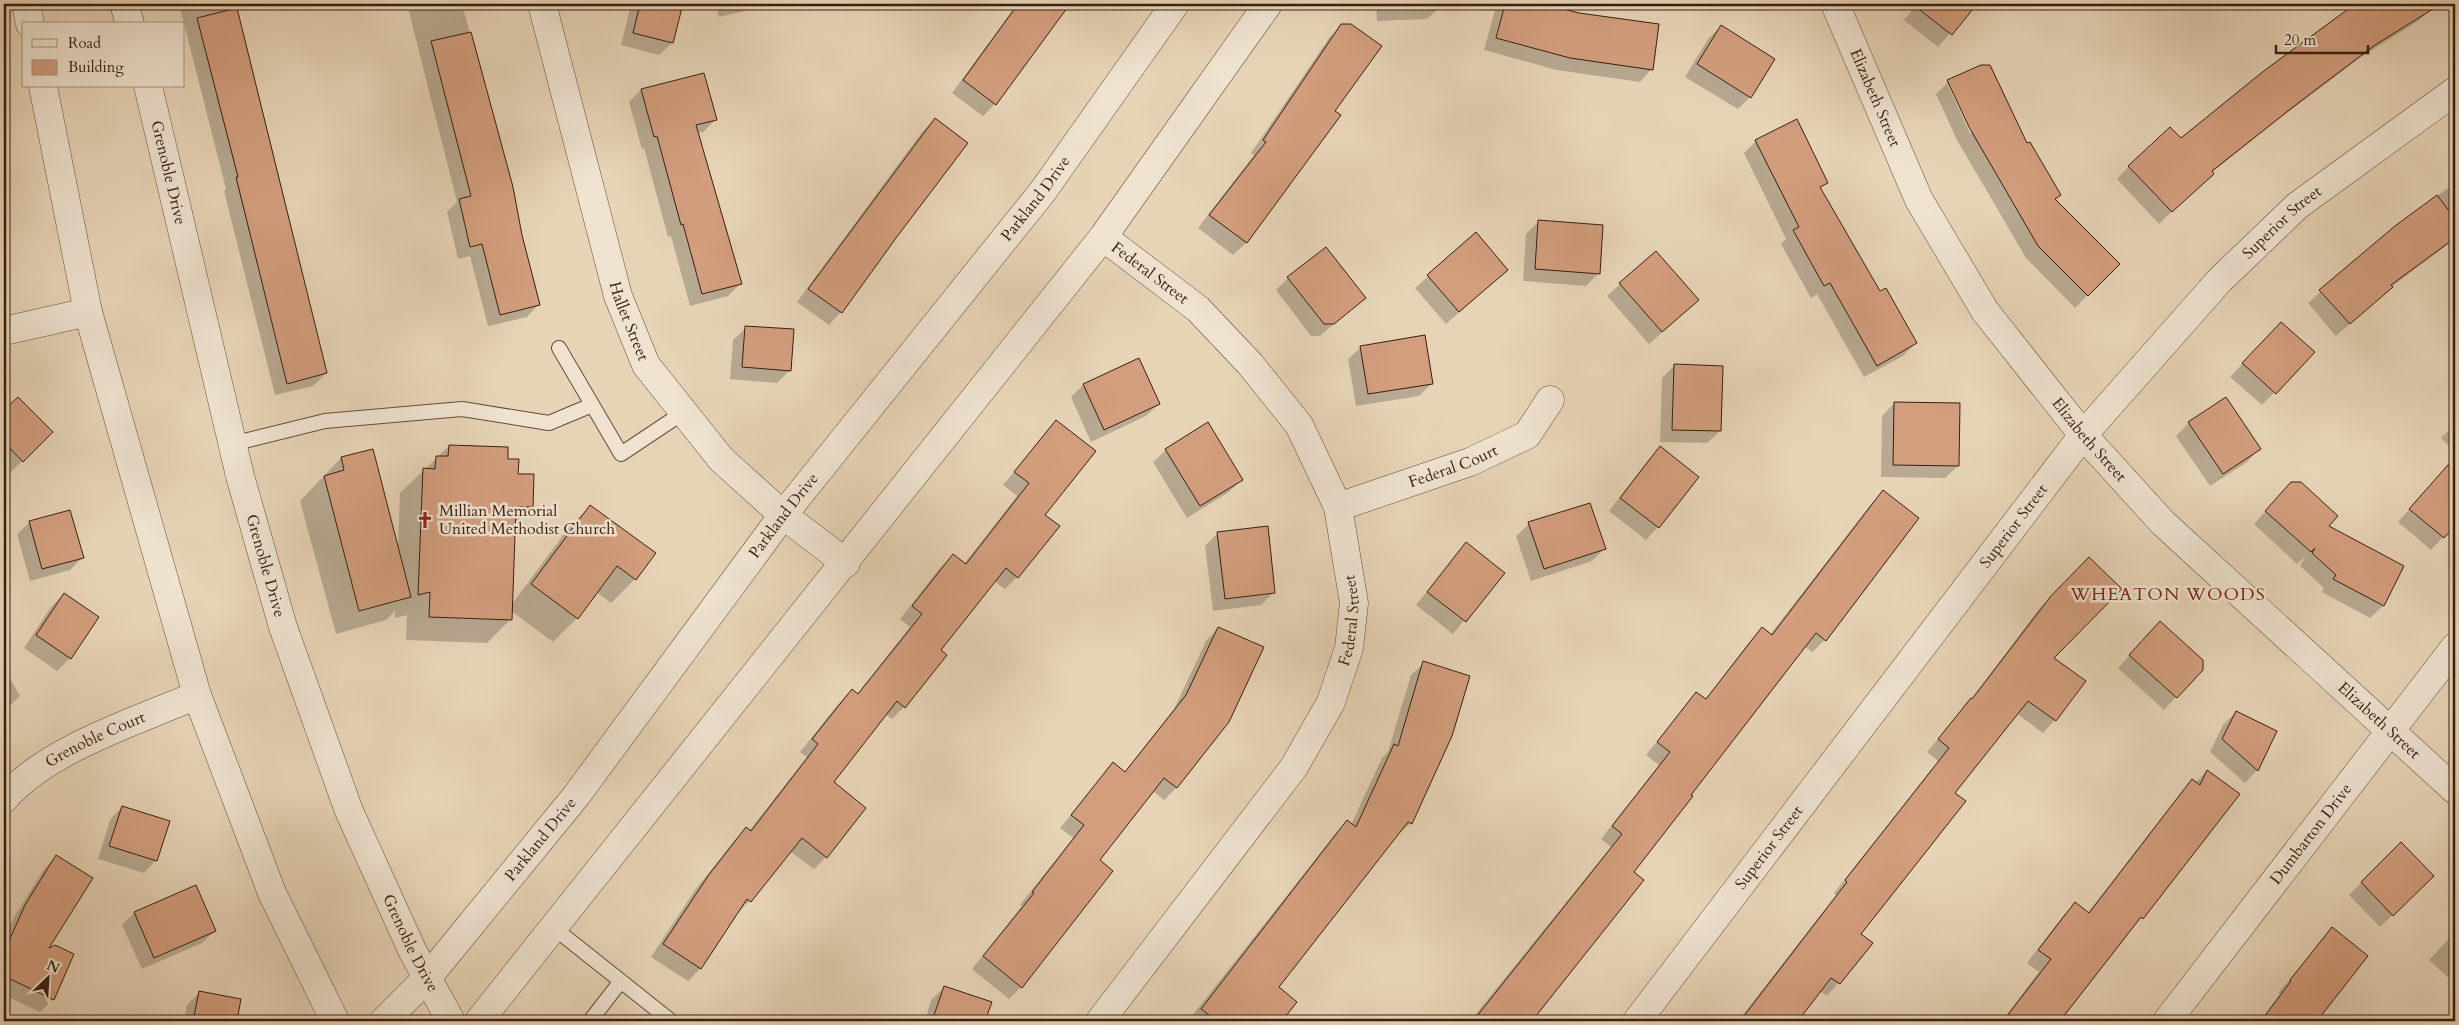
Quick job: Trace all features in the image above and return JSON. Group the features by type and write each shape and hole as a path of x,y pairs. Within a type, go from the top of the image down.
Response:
{"street":[{"path":"26,4 30,22"},
{"path":"124,4 129,22"},
{"name":"Hallet Street","path":"542,4 618,296 646,365 721,459 783,515 846,563"},
{"name":"Parkland Drive","path":"384,1021 428,977 576,796 783,515 1043,191 1175,4"},
{"path":"479,1021 846,563 1103,237 1268,4"},
{"name":"Elizabeth Street","path":"1835,4 1919,200 1985,311 2083,434 2163,523 2455,790"},
{"path":"43,88 88,312 197,696 272,893 335,1021"},
{"name":"Grenoble Drive","path":"148,88 232,444 283,627 349,811 413,952 451,1021"},
{"name":"Superior Street","path":"1637,1021 2083,434 2219,281 2298,206 2455,91"},
{"name":"Federal Street","path":"1100,1021 1294,767 1331,702 1349,648 1354,602 1338,506 1299,425 1250,364 1198,309 1103,237"},
{"path":"4,331 88,312"},
{"name":"Federal Court","path":"1338,506 1470,462 1527,435 1550,400"},
{"name":"Dumbarton Drive","path":"2167,1021 2455,647"},
{"name":"Grenoble Court","path":"4,799 14,786 68,751 197,696"}],"lane":[{"path":"559,348 621,454 684,412"},
{"path":"232,444 325,421 462,410 549,423 592,405"},
{"path":"554,928 672,1021"},
{"path":"590,1021 621,981"}],"building":[{"path":"640,4 683,4 673,43 633,33"},
{"path":"1018,4 1070,4 996,105 963,80"},
{"path":"1505,4 1544,4 1579,13 1659,24 1653,70 1570,58 1496,38"},
{"path":"1912,4 1977,4 1952,35"},
{"path":"2355,4 2441,4 2375,45 2293,107 2212,171 2214,174 2172,212 2128,166 2170,127 2181,138 2265,70"},
{"path":"237,8 327,373 287,384 236,177 238,177 197,18"},
{"path":"1341,24 1351,24 1382,46 1335,111 1341,115 1247,243 1209,215 1266,142 1263,140"},
{"path":"1721,25 1775,59 1751,98 1697,64"},
{"path":"471,32 513,187 522,235 540,305 500,315 482,244 470,247 459,199 471,196 431,41"},
{"path":"1981,65 1990,65 2027,143 2030,142 2061,195 2055,199 2120,264 2088,296 2038,246 1969,127 1947,80"},
{"path":"704,73 717,120 696,125 742,284 702,294 657,136 654,137 641,89"},
{"path":"935,118 968,143 842,313 808,289"},
{"path":"1797,119 1828,183 1820,187 1880,291 1886,288 1917,343 1877,366 1830,283 1824,286 1793,230 1799,227 1755,140"},
{"path":"2437,195 2455,219 2455,238 2391,285 2393,287 2350,324 2319,290 2395,226"},
{"path":"1538,220 1603,225 1600,274 1535,269"},
{"path":"1476,232 1508,270 1459,312 1427,275"},
{"path":"1326,247 1366,298 1334,324 1324,324 1287,277"},
{"path":"1656,251 1699,300 1662,332 1619,283"},
{"path":"2281,322 2315,352 2276,394 2242,363"},
{"path":"745,326 794,329 791,371 742,367"},
{"path":"1425,335 1433,384 1368,394 1360,346"},
{"path":"1139,358 1160,404 1104,430 1083,384"},
{"path":"1674,364 1723,366 1721,431 1672,430"},
{"path":"18,397 53,432 23,462 4,442 4,410"},
{"path":"2226,397 2261,449 2223,474 2188,422"},
{"path":"1894,402 1960,403 1959,466 1893,465"},
{"path":"1056,420 1096,451 1045,515 1060,526 1018,578 1006,568 941,650 947,655 905,708 897,701 834,782 866,808 827,858 802,838 751,902 747,899 701,969 663,944 708,876 746,827 751,831 818,744 812,739 852,689 858,694 922,614 912,606 953,554 966,564 1029,483 1014,472"},
{"path":"1208,422 1243,480 1200,506 1165,449"},
{"name":"Millian Memorial United Methodist Church","path":"449,445 508,447 508,459 519,459 518,474 534,474 533,507 516,507 512,620 429,617 430,592 418,595 423,468 435,469 436,456 448,456"},
{"path":"1660,446 1699,477 1659,528 1620,498"},
{"path":"373,449 411,597 359,611 324,476 344,470 341,457"},
{"path":"2455,457 2455,526 2444,538 2409,509"},
{"path":"2291,482 2301,482 2338,516 2329,526 2404,566 2384,606 2333,579 2336,575 2312,553 2315,548 2311,552 2265,511"},
{"path":"1883,490 1919,518 1826,641 1816,633 1691,795 1693,796 1634,872 1644,880 1532,1021 1473,1021 1622,834 1612,826 1670,752 1657,742 1696,692 1706,699 1762,627 1772,635"},
{"path":"1590,503 1606,549 1544,569 1528,522"},
{"path":"590,505 656,553 636,580 617,566 578,619 531,584"},
{"path":"70,510 84,558 42,569 29,521"},
{"path":"1268,526 1275,593 1225,599 1217,532"},
{"path":"1466,542 1505,573 1466,622 1427,592"},
{"path":"2089,557 2122,589 2054,658 2086,681 2056,721 2028,701 1955,793 1966,801 1861,934 1873,943 1840,984 1831,978 1798,1021 1740,1021 1847,882 1845,880 1949,748 1938,739 1972,699 2051,596"},
{"path":"64,593 99,617 71,659 36,635"},
{"path":"2160,621 2203,660 2203,670 2177,698 2129,655"},
{"path":"1218,627 1264,647 1229,722 1177,788 1164,778 1100,860 1113,871 1022,988 983,956 1034,893 1032,892 1084,825 1071,815 1113,762 1125,772 1186,695"},
{"path":"1423,661 1470,676 1452,736 1412,824 1408,822 1279,987 1297,1002 1282,1021 1217,1021 1201,1009 1347,820 1356,827 1394,744 1398,746"},
{"path":"2236,711 2277,731 2258,771 2222,739"},
{"path":"2207,770 2240,794 2143,919 2141,917 2060,1021 2003,1021 2051,959 2038,950 2075,902 2089,913 2192,779 2200,785"},
{"path":"122,806 170,821 157,861 109,846"},
{"path":"2401,842 2434,876 2393,916 2361,882"},
{"path":"56,855 93,878 49,948 55,945 74,954 54,1000 4,976 4,952 25,905"},
{"path":"196,885 216,931 154,958 134,912"},
{"path":"2332,927 2368,956 2317,1021 2261,1021 2290,980"},
{"path":"944,986 992,1002 985,1021 932,1021"},
{"path":"199,991 241,999 237,1021 193,1021"}],"place":[{"name":"Millian Memorial United Methodist Church","path":"425,520"}],"district":[{"name":"WHEATON WOODS","path":"2168,594"}]}
